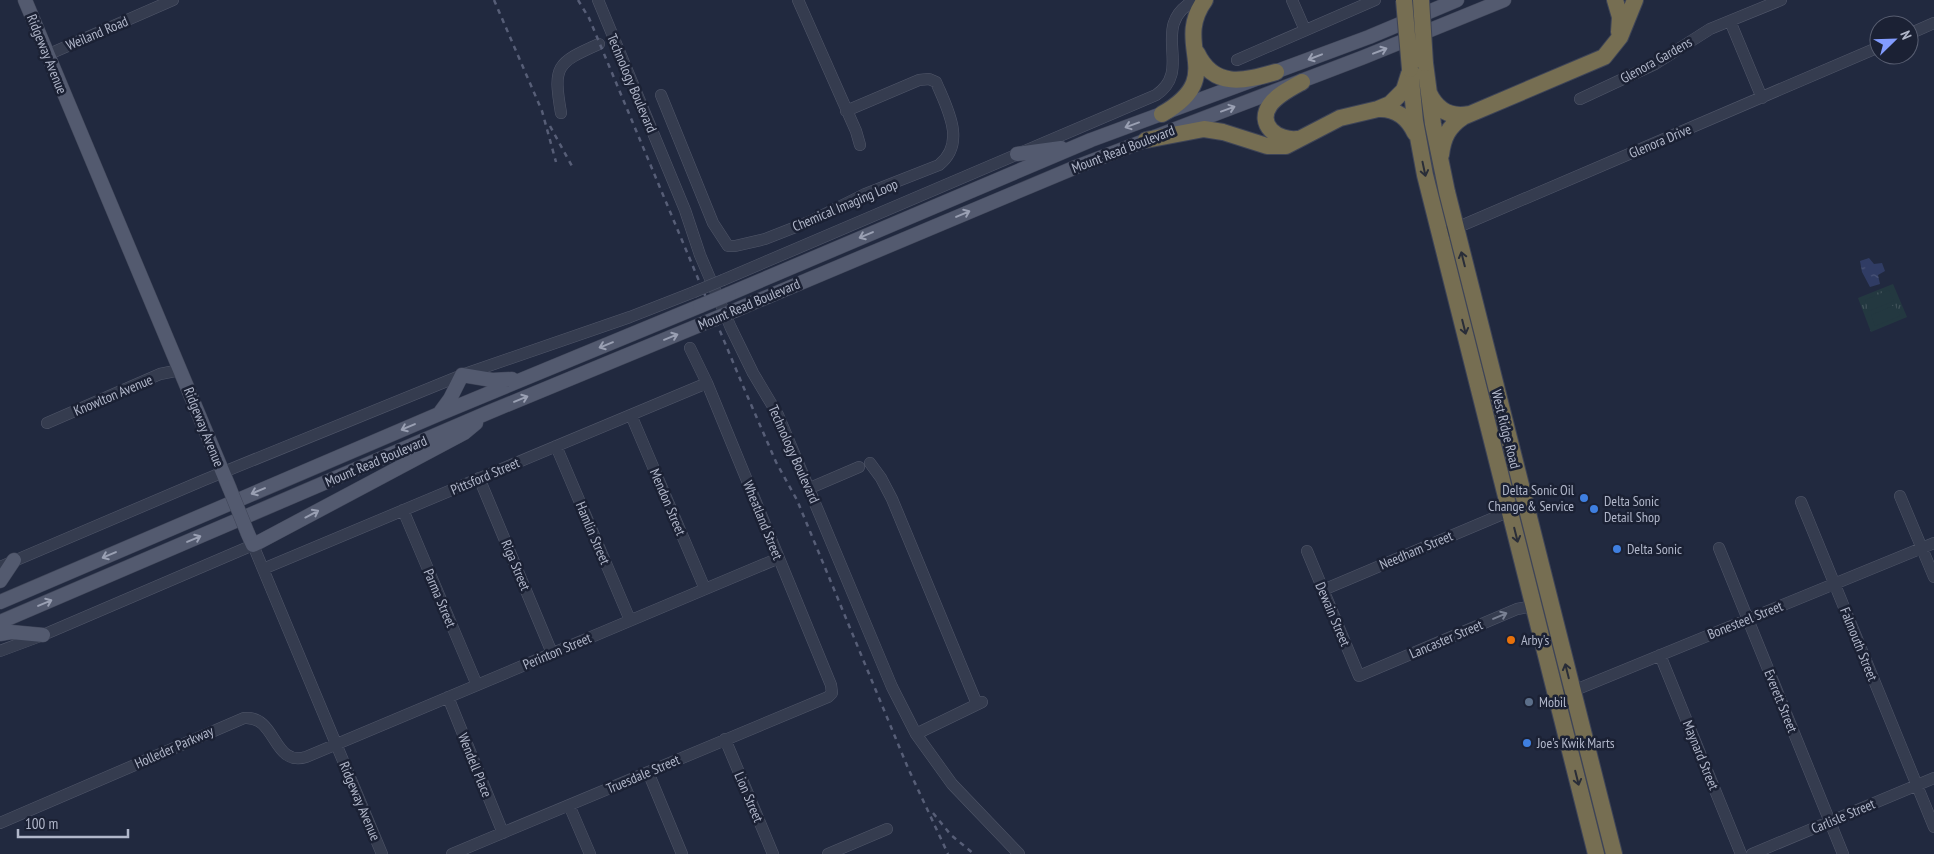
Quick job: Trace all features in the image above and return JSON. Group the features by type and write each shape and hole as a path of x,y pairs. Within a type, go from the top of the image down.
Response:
{"highway":[{"path":"1162,114 1184,99 1194,86 1197,72 1194,41 1195,21 1205,0"},
{"name":"West Ridge Road","path":"1404,0 1418,142 1427,182 1448,232 1564,695 1596,854"},
{"name":"West Ridge Road","path":"1420,0 1428,91 1448,232 1510,511 1534,606 1614,854"},
{"path":"1614,46 1620,22 1615,0"},
{"path":"1440,165 1442,144 1447,133 1456,122 1607,54 1622,32 1635,0"},
{"path":"1194,41 1198,55 1206,67 1211,73 1222,78 1230,80 1244,79 1276,72"},
{"path":"1146,140 1191,130 1209,129 1262,145 1280,147 1340,118 1390,104 1401,93 1410,69"},
{"path":"1302,82 1273,102 1268,109 1266,118 1269,128 1279,137 1290,140 1304,136"},
{"path":"1428,91 1434,102 1444,112 1458,116 1471,114"},
{"path":"1378,108 1391,110 1402,116 1414,130 1418,142"}],"main road":[{"name":"Mount Read Boulevard","path":"0,602 439,414 729,294 1091,140 1276,72 1458,0"},
{"name":"Mount Read Boulevard","path":"0,622 488,413 1076,167 1302,82 1504,0"},
{"name":"Ridgeway Avenue","path":"28,6 251,539"},
{"path":"1017,154 1060,149 1091,140"},
{"path":"439,414 450,399 462,375 492,380 508,380 540,372"},
{"path":"251,539 464,433 488,413"},
{"path":"0,581 14,560"},
{"path":"0,634 11,632 43,635"}],"street":[{"name":"Weiland Road","path":"48,55 173,0"},
{"name":"Technology Boulevard","path":"598,0 685,210 700,255 731,328 753,373 778,415 892,686 916,734 952,784 1019,854"},
{"path":"798,0 856,131 860,145"},
{"path":"0,567 222,473 462,375 630,317 694,292 1147,99 1162,90 1169,81 1173,70 1171,35 1174,22 1180,10 1195,0"},
{"path":"1292,0 1305,30"},
{"path":"1236,60 1375,0"},
{"name":"Glenora Gardens","path":"1580,99 1650,66 1706,31 1782,0"},
{"path":"1730,21 1762,98"},
{"path":"1919,30 1934,23"},
{"path":"560,113 556,85 559,70 571,57 599,44"},
{"name":"Glenora Drive","path":"1448,232 1869,51"},
{"name":"Chemical Imaging Loop","path":"661,95 713,223 728,246 765,239 800,226 858,197 939,165 949,154 953,122 936,82 929,78 920,80 846,112"},
{"name":"Wheatland Street","path":"690,348 707,383 832,685 832,693"},
{"name":"Knowlton Avenue","path":"47,423 160,374 180,370"},
{"name":"Pittsford Street","path":"263,570 707,383"},
{"name":"Mendon Street","path":"631,415 705,589"},
{"name":"Hamlin Street","path":"556,446 630,620"},
{"path":"810,488 864,465 881,478 892,499 980,703 916,734"},
{"name":"Riga Street","path":"479,478 552,653"},
{"path":"1900,496 1934,577"},
{"name":"Falmouth Street","path":"1801,502 1934,827"},
{"name":"Parma Street","path":"403,510 477,685"},
{"name":"Needham Street","path":"1323,590 1510,511"},
{"path":"0,651 43,635 251,539"},
{"name":"Ridgeway Avenue","path":"251,539 382,854"},
{"name":"Bonesteel Street","path":"1564,695 1934,542"},
{"name":"Everett Street","path":"1719,548 1843,854"},
{"name":"Dewain Street","path":"1306,551 1359,676"},
{"name":"Perinton Street","path":"336,744 779,558"},
{"name":"Lancaster Street","path":"1359,676 1517,609 1534,606"},
{"name":"Maynard Street","path":"1660,655 1741,854"},
{"name":"Truesdale Street","path":"452,854 828,697 832,693"},
{"name":"Wendell Place","path":"448,697 503,833"},
{"name":"Holleder Parkway","path":"0,823 244,718 254,718 265,724 279,748 290,757 300,758 336,744"},
{"name":"Lion Street","path":"725,739 773,854"},
{"path":"648,772 682,854"},
{"name":"Carlisle Street","path":"1752,854 1934,778"},
{"path":"569,805 590,854"},
{"path":"828,854 887,829"}],"green space":[{"path":"1893,284 1907,317 1871,332 1858,298"},
{"path":"1889,290 1894,301 1869,311 1865,300"},
{"path":"1895,305 1900,316 1875,326 1871,315"}],"water":[{"path":"1869,258 1874,264 1882,263 1885,271 1878,275 1880,284 1870,287 1862,272 1860,261"}],"railway":[{"path":"494,0 542,111 556,162"},
{"path":"578,0 589,18 743,386 776,462 797,500 908,768 948,854"},
{"path":"550,126 573,168"},
{"path":"933,813 951,835 974,854"}],"place":[{"name":"Delta Sonic Oil Change & Service","path":"1584,498"},
{"name":"Delta Sonic Detail Shop","path":"1594,509"},
{"name":"Delta Sonic","path":"1617,549"},
{"name":"Arby's","path":"1511,640"},
{"name":"Mobil","path":"1529,702"},
{"name":"Joe's Kwik Marts","path":"1527,743"}]}
